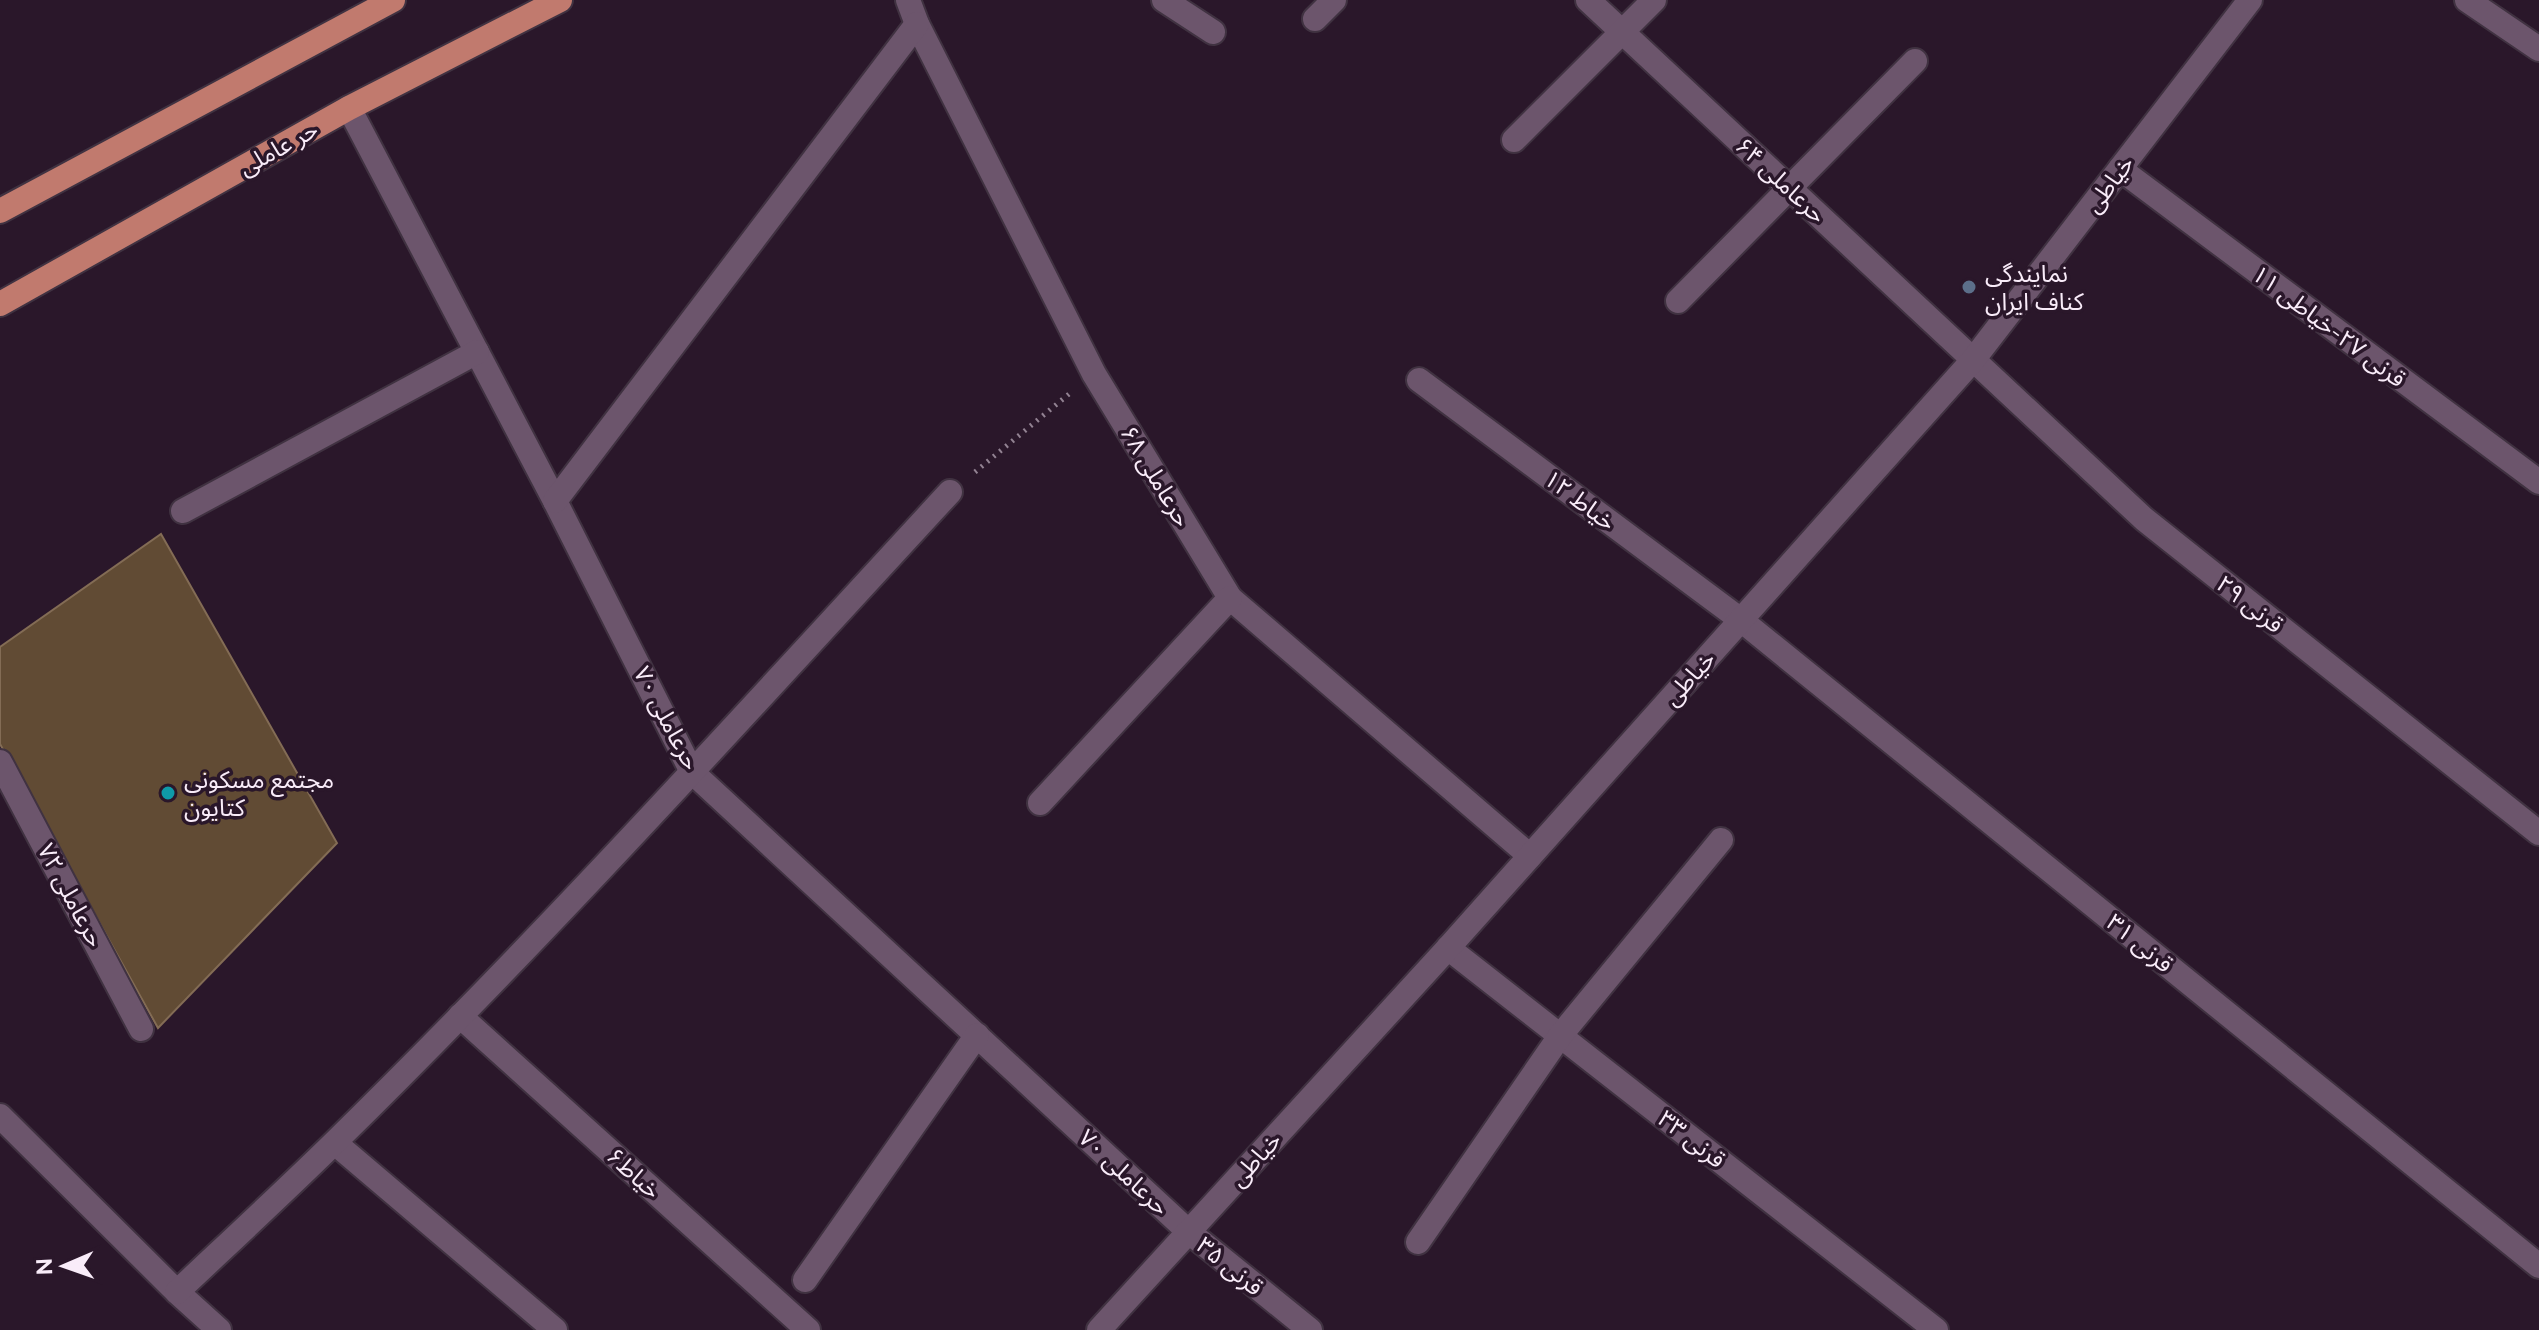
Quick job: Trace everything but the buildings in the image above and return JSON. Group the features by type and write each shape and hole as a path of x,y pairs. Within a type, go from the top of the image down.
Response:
{"main road":[{"path":"0,211 393,0"},
{"name":"حر عاملی","path":"0,304 349,108 560,0"}],"street":[{"name":"حرعاملی ۶۸","path":"908,0 917,24 1094,374 1230,598 1530,856"},
{"path":"1164,0 1213,32"},
{"path":"1315,19 1334,0"},
{"name":"حرعاملی ۶۴","path":"1588,0 1973,360"},
{"path":"1514,140 1654,0"},
{"name":"خیاطی","path":"1099,1330 1448,948 1973,360 2250,0"},
{"path":"2467,0 2539,49"},
{"path":"555,501 917,24"},
{"path":"1678,301 1915,61"},
{"name":"حرعاملی ۷۰","path":"349,108 555,501 692,772 1189,1232"},
{"name":"قرنی ۲۷-خیاطی ۱۱","path":"2120,169 2539,482"},
{"path":"183,511 477,352"},
{"name":"قرنی ۲۹","path":"1973,360 2144,519 2539,833"},
{"name":"خیاط ۱۲","path":"1419,380 1741,620"},
{"path":"177,1292 335,1143 460,1016 692,772 950,492"},
{"path":"1040,803 1230,598"},
{"name":"قرنی ۳۱","path":"1741,620 2539,1266"},
{"name":"حرعاملی ۷۲","path":"0,762 141,1029"},
{"path":"1418,1242 1560,1036 1721,840"},
{"name":"قرنی ۳۳","path":"1448,948 1936,1330"},
{"name":"خیاط۶","path":"460,1016 808,1330"},
{"path":"805,1280 977,1035"},
{"path":"0,1116 219,1330"},
{"path":"335,1143 555,1330"},
{"name":"قرنی ۳۵","path":"1189,1232 1310,1330"}],"path":[{"path":"950,492 1094,374"}],"place":[{"name":"نمایندگی کناف ایران","path":"1969,287"},
{"name":"مجتمع مسکونی کتایون","path":"168,793"}]}
